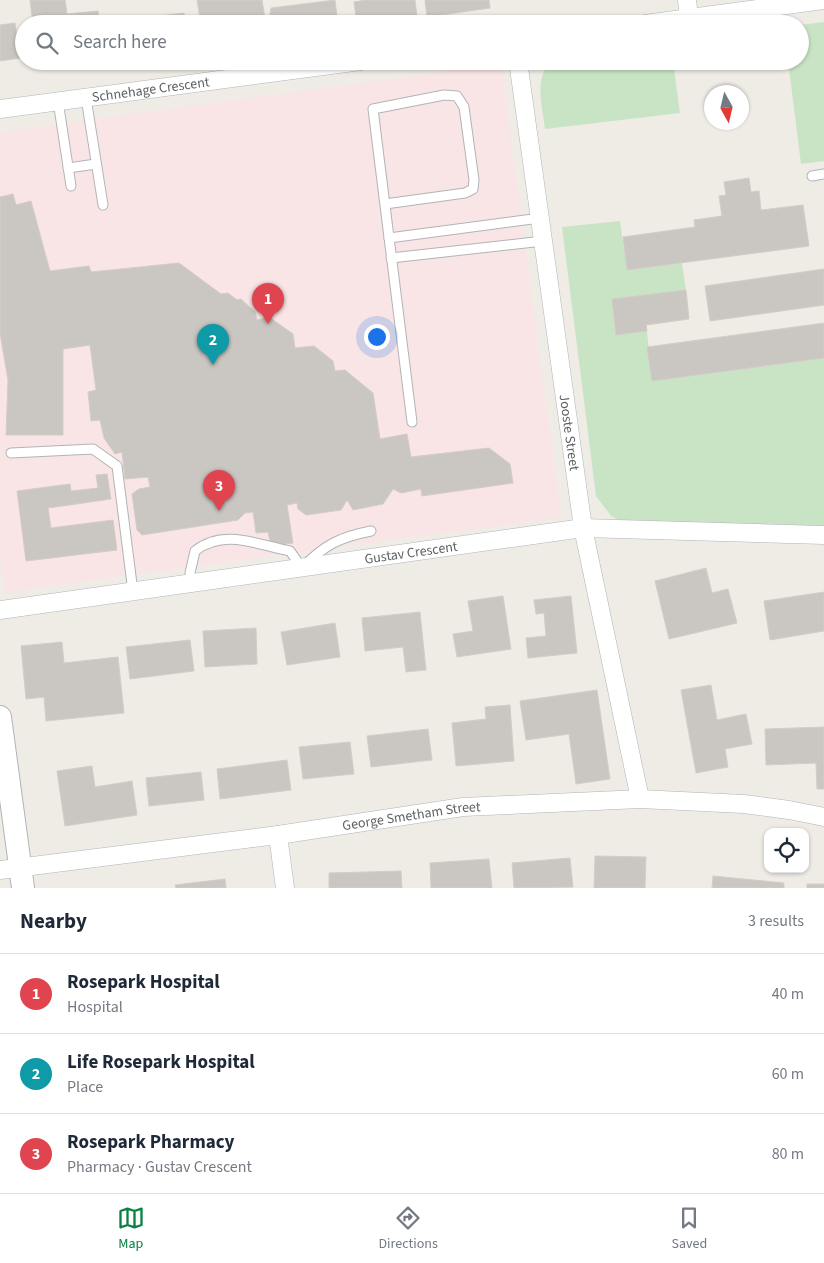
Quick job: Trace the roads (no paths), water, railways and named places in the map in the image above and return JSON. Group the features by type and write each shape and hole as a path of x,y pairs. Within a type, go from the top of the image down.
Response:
{"street":[{"path":"687,0 689,15"},
{"path":"712,15 824,0"},
{"name":"Schnehage Crescent","path":"0,109 294,70"},
{"name":"Jooste Street","path":"519,70 583,528 640,800"},
{"name":"Gustav Crescent","path":"0,610 583,528 824,535"},
{"path":"0,716 14,875"},
{"name":"George Smetham Street","path":"14,875 463,807 640,800 744,804 824,817"},
{"path":"278,835 285,888"}],"lane":[{"path":"385,204 465,193 473,189 474,180 464,107 458,96 444,95 373,109 412,422"},
{"path":"86,98 103,205"},
{"path":"58,101 71,186"},
{"path":"68,168 96,164"},
{"path":"812,176 824,174"},
{"path":"389,238 414,237 540,218"},
{"path":"391,258 543,241"},
{"path":"11,453 93,449 117,466 133,592"},
{"path":"191,584 190,573 195,551 204,543 232,538 290,551 302,568 325,546 352,535 371,531"}],"place":[{"name":"Rosepark Hospital","path":"268,324"},
{"name":"Life Rosepark Hospital","path":"213,365"},
{"name":"Rosepark Pharmacy","path":"219,511"}]}
